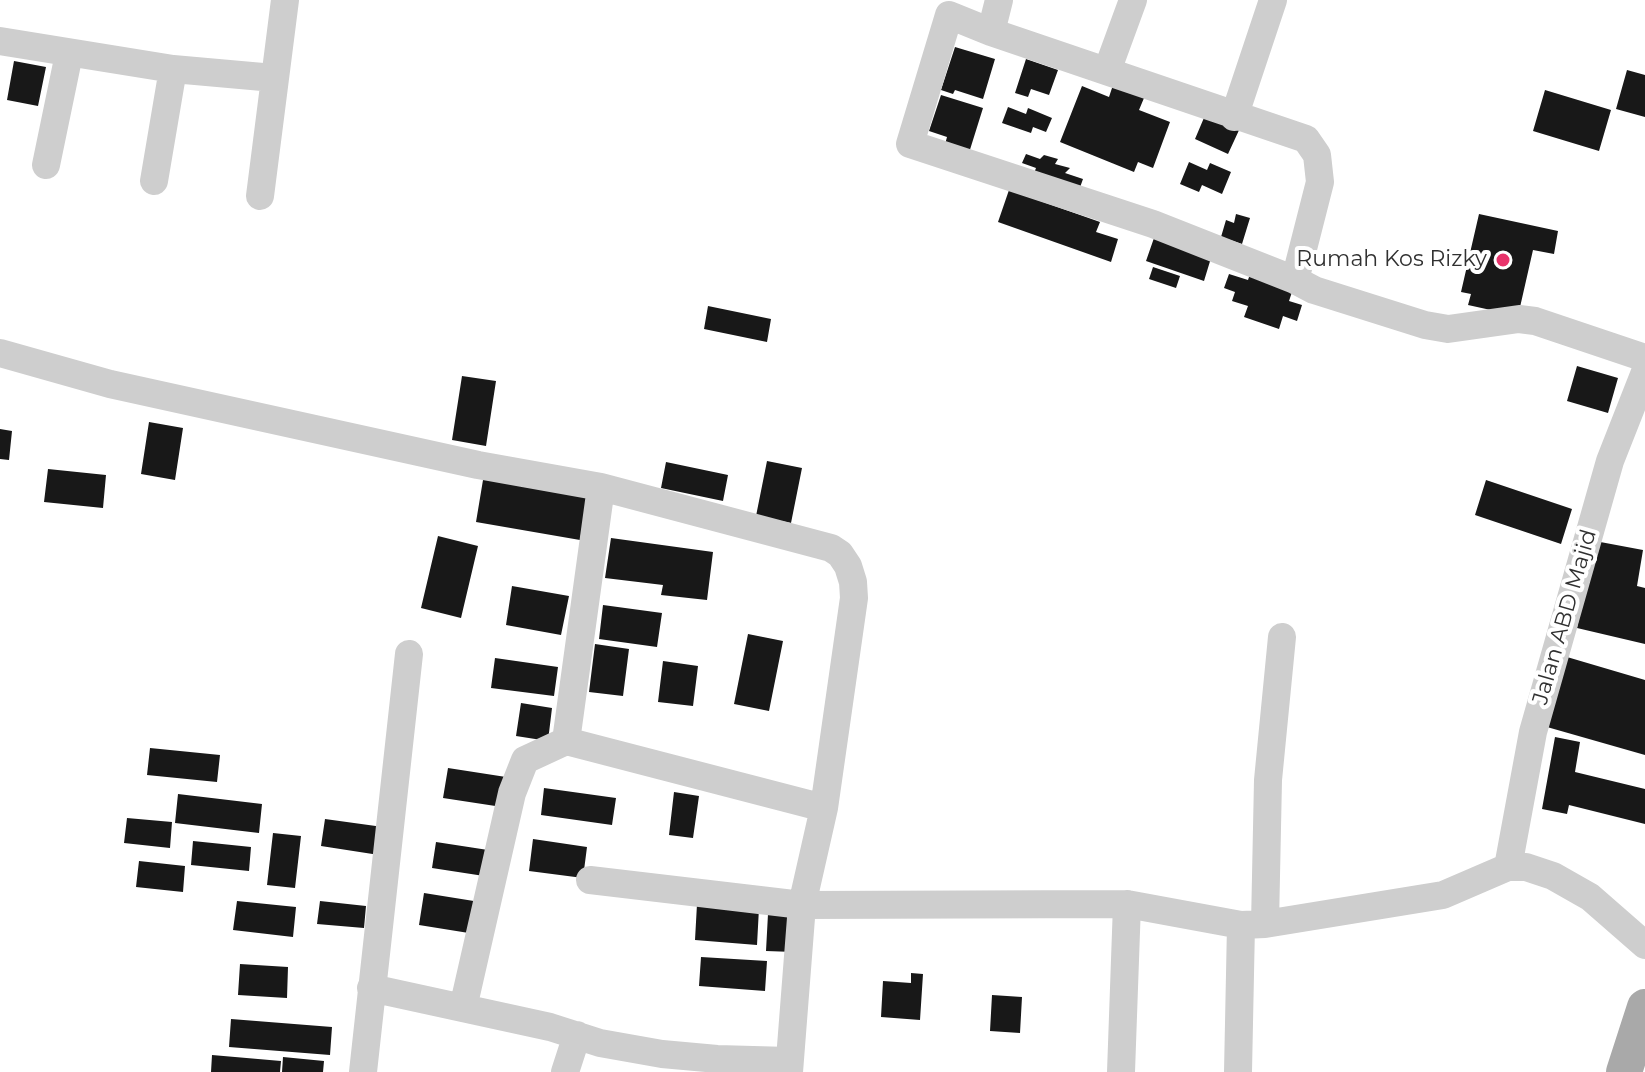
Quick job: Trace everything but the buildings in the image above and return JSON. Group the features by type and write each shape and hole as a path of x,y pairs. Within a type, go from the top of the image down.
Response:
{"main road":[{"path":"1624,1072 1645,1007"}],"street":[{"path":"260,196 285,0"},
{"path":"991,32 999,0"},
{"path":"1107,71 1133,0"},
{"path":"1234,117 1273,0"},
{"path":"1295,280 1320,182 1317,155 1306,139 1234,117 949,15 910,144 1153,224 1314,290 1425,325 1448,329 1505,320 1527,320 1645,358"},
{"path":"0,41 173,69 274,78"},
{"path":"46,165 69,54"},
{"path":"154,181 173,69"},
{"path":"0,353 110,384 478,465 601,487 831,548 840,554 848,566 854,598 824,808 802,905 789,1066 662,1054 600,1043 577,1035 371,988"},
{"name":"Jalan ABD Majid","path":"1508,867 1533,732 1610,461 1645,372"},
{"path":"566,741 601,487"},
{"path":"1238,1072 1282,637"},
{"path":"363,1072 409,654"},
{"path":"463,1008 512,793 525,760 566,741 824,808"},
{"path":"590,880 802,905 1127,904 1253,924 1443,895 1508,867 1526,867 1553,876 1590,897 1645,945"},
{"path":"1121,1072 1127,904"},
{"path":"565,1072 577,1035"}],"place":[{"name":"Rumah Kos Rizky","path":"1503,260"}]}
